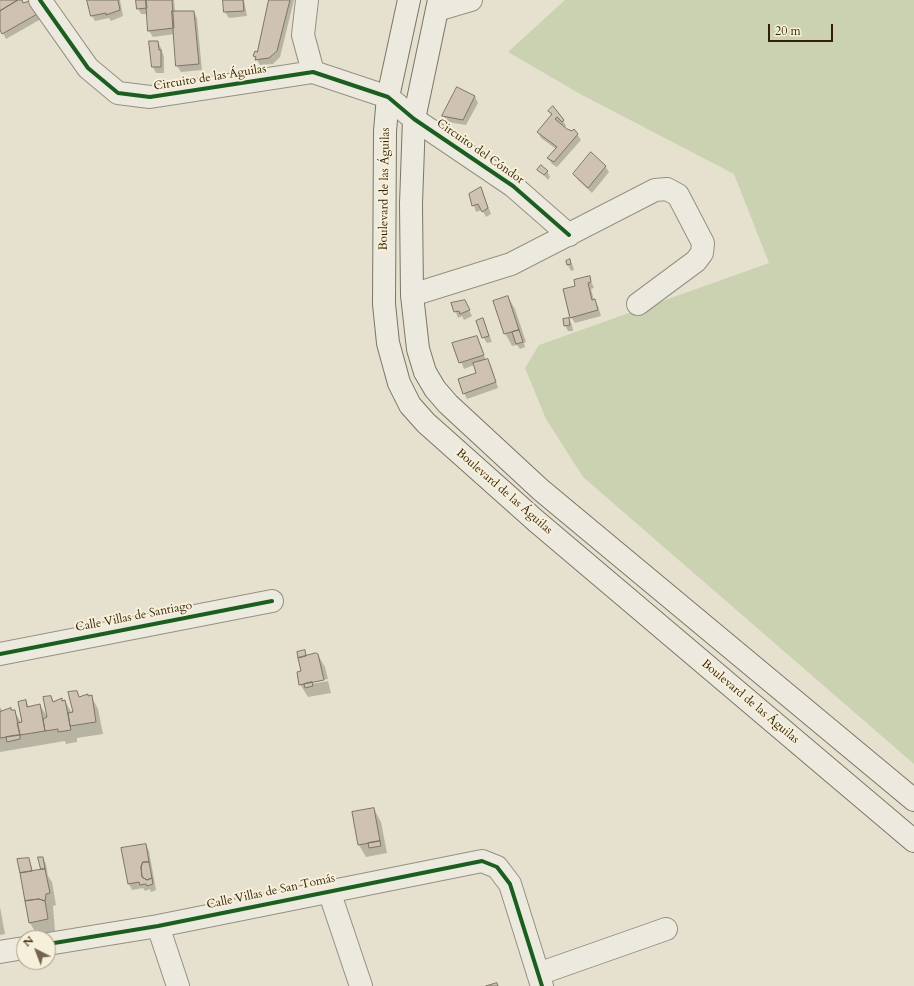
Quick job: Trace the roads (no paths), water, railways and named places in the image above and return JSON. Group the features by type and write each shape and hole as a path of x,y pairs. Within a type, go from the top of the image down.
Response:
{"street":[{"name":"Circuito de las Águilas","path":"40,0 88,68 118,93 150,97 313,72 388,97 414,119"},
{"path":"307,0 304,35 313,72"},
{"name":"Boulevard de las Águilas","path":"409,0 388,97 385,130 384,304 388,343 399,383 410,405 426,423 536,521 914,842"},
{"path":"471,0 438,5 414,119 411,204 412,295 418,349 425,372 435,389 448,404 541,490 914,800"},
{"name":"Circuito del Cóndor","path":"414,119 513,186 569,235"},
{"path":"412,295 511,264 655,190 667,189 678,195 703,243 702,253 696,261 638,304"},
{"name":"Calle Villas de Santiago","path":"0,654 272,601"},
{"name":"Calle Villas de San Tomás","path":"56,943 158,926 482,861 497,867 510,884 540,980"},
{"path":"330,891 361,986"},
{"path":"158,926 178,986"},
{"path":"540,980 666,929"},
{"path":"0,952 16,949"}]}
